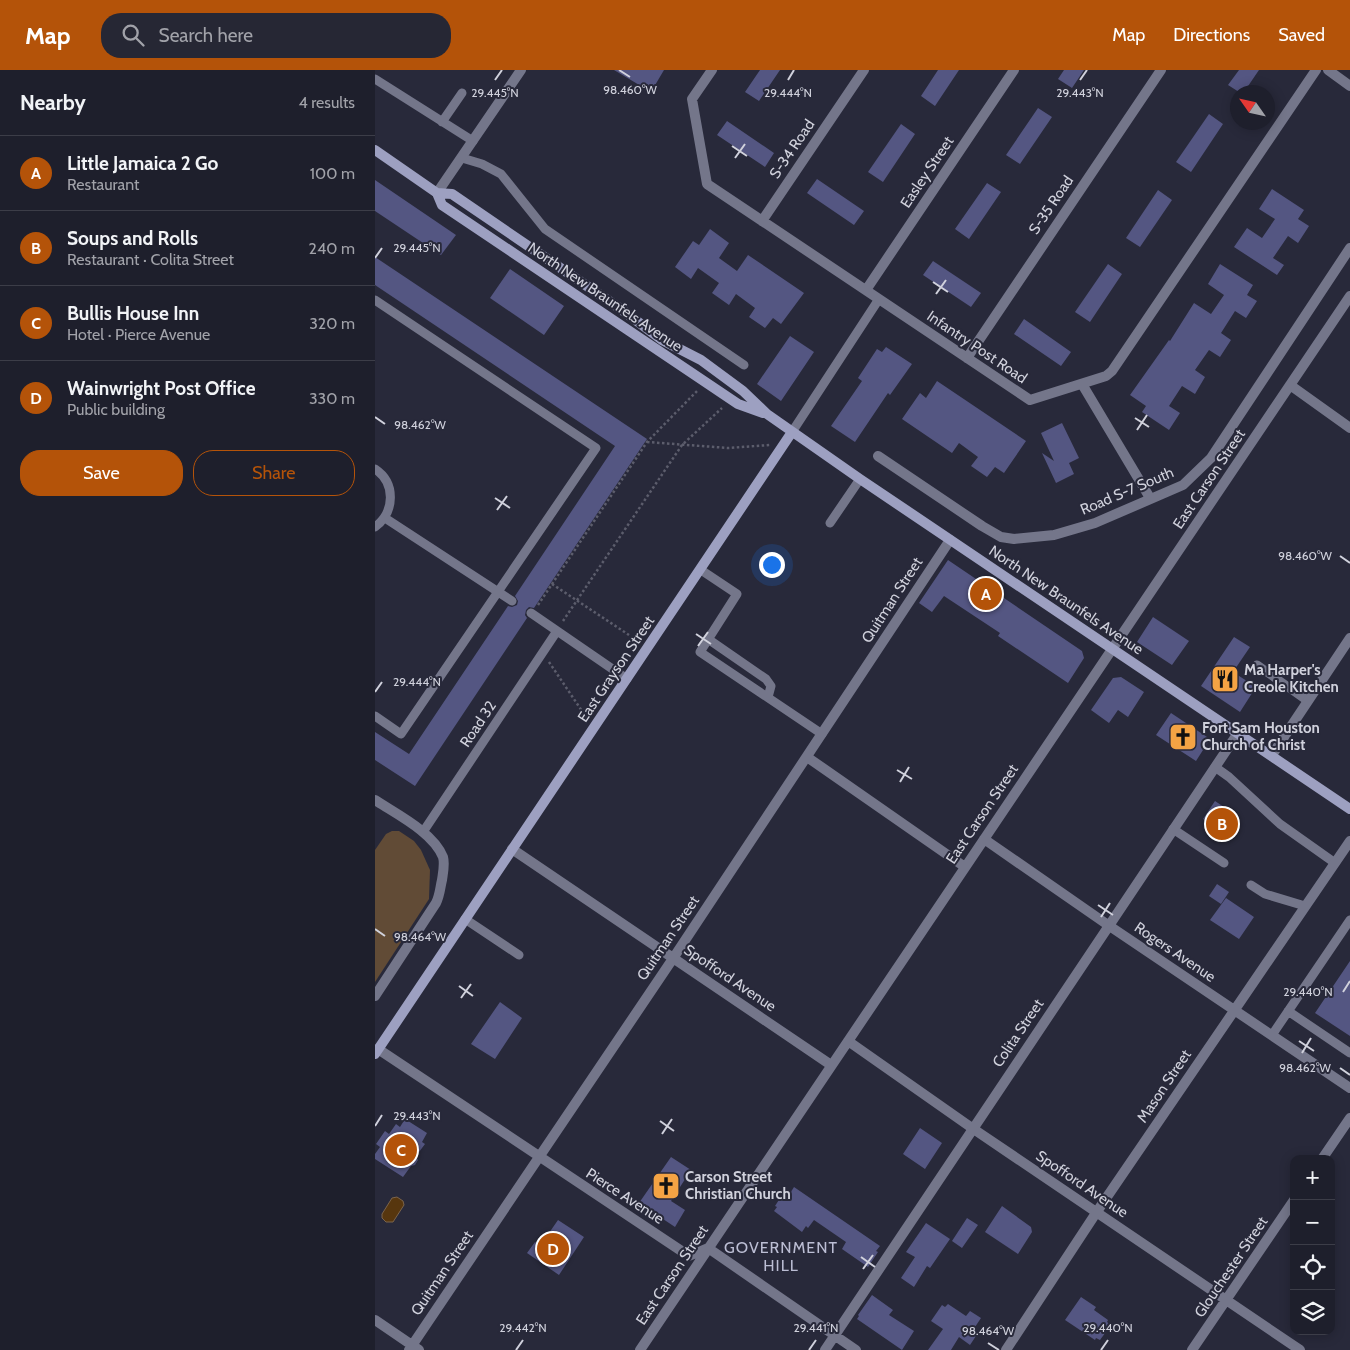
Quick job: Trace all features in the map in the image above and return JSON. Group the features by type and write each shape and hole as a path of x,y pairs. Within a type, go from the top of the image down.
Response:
{"street":[{"path":"437,193 521,70"},
{"name":"Infantry Post Road","path":"712,70 692,99 707,184 1030,400 1105,376 1112,371 1316,70"},
{"name":"S-34 Road","path":"762,221 864,70"},
{"name":"Easley Street","path":"865,290 1014,70"},
{"name":"S-35 Road","path":"967,358 1161,70"},
{"path":"1328,70 1350,86"},
{"name":"North New Braunfels Avenue","path":"375,150 437,193 452,194 591,288 662,340 701,360 743,391 767,414 860,480 1113,648 1350,809"},
{"name":"North New Braunfels Avenue","path":"437,193 442,205 738,404 767,414"},
{"name":"Road S-7 South","path":"879,456 1001,537 1014,539 1054,535 1095,523 1183,484 1211,458 1350,248"},
{"name":"East Carson Street","path":"640,1350 1350,296"},
{"path":"1082,384 1150,498"},
{"path":"1290,386 1350,428"},
{"name":"East Grayson Street","path":"377,1052 792,432"},
{"name":"Quitman Street","path":"413,1348 538,1156 674,957 950,540"},
{"path":"1272,755 1350,638"},
{"name":"Colita Street","path":"825,1350 1238,733"},
{"path":"807,757 965,866"},
{"path":"375,800 423,832 433,842 443,858 439,897 375,996"},
{"name":"Rogers Avenue","path":"984,839 1108,926 1350,1088"},
{"name":"Mason Street","path":"1006,1350 1096,1213 1350,841"},
{"name":"Spofford Avenue","path":"512,849 831,1065"},
{"name":"Spofford Avenue","path":"848,1041 1096,1213 1300,1350"},
{"name":"Pierce Avenue","path":"377,1052 689,1256 708,1248"},
{"path":"1325,1155 1347,1130 1350,1118"},
{"name":"Glouchester Street","path":"1192,1350 1290,1206"},
{"path":"708,1248 856,1350"},
{"path":"375,1320 413,1348"}],"lane":[{"path":"375,79 473,142"},
{"path":"442,122 463,93"},
{"path":"461,158 482,164 501,174 545,229 645,299 743,364"},
{"path":"583,300 591,288"},
{"name":"East Grayson Street","path":"792,432 879,299"},
{"path":"375,300 596,448 401,734 375,716"},
{"path":"632,333 639,323"},
{"path":"375,469 385,478 390,494 389,510 385,518 375,527"},
{"path":"830,523 860,480"},
{"path":"385,518 512,600"},
{"path":"701,570 737,594 700,652 822,734"},
{"path":"531,614 627,679"},
{"name":"Road 32","path":"423,832 557,631"},
{"path":"708,639 766,679 771,686 768,697"},
{"path":"1257,665 1308,701"},
{"path":"1215,767 1229,777 1280,824 1335,863"},
{"path":"1173,829 1224,863"},
{"path":"1251,884 1265,894 1305,906"},
{"path":"465,919 519,955"},
{"path":"1272,1035 1350,920"},
{"path":"1287,1011 1350,1053"}],"path":[{"path":"531,614 647,442 701,386"},
{"path":"557,631 682,445 727,403"},
{"path":"647,442 728,448 777,445"},
{"path":"552,584 629,635"},
{"path":"542,652 584,714"}],"shaded area":[{"path":"392,831 399,831 414,841 421,850 430,870 429,899 375,982 375,850 386,834"},
{"path":"397,1197 403,1201 404,1205 393,1222 386,1222 382,1218 382,1214 392,1198"}],"building":[{"path":"614,70 664,70 651,92"},
{"path":"760,70 780,70 759,101 745,92"},
{"path":"938,70 959,70 935,106 921,96"},
{"path":"1064,70 1084,70 1072,88 1058,79"},
{"path":"1239,70 1259,70 1249,85 1228,85"},
{"path":"1038,108 1052,117 1020,164 1006,155"},
{"path":"1209,114 1223,124 1191,172 1176,162"},
{"path":"727,121 774,153 765,167 717,135"},
{"path":"901,124 915,134 883,182 868,172"},
{"path":"817,179 864,211 854,225 807,193"},
{"path":"375,180 456,235 441,255 375,211"},
{"path":"987,183 1001,192 969,239 955,229"},
{"path":"1272,189 1304,210 1298,219 1309,226 1298,243 1288,236 1273,258 1284,265 1277,275 1234,247 1247,228 1262,238 1275,219 1259,209"},
{"path":"1158,190 1172,200 1140,247 1126,238"},
{"path":"710,229 729,243 719,258 737,271 748,255 804,293 781,324 773,318 765,328 749,317 755,308 736,294 729,305 712,293 719,283 698,268 691,279 675,267 693,241 699,245"},
{"path":"375,257 647,439 534,608 529,607 526,610 525,615 527,618 415,786 375,760 375,732 409,754 508,606 517,605 518,601 515,596 615,446 375,285"},
{"path":"933,261 981,293 971,307 923,275"},
{"path":"1108,264 1122,274 1090,322 1075,312"},
{"path":"1220,264 1253,285 1247,295 1257,301 1246,318 1235,311 1221,333 1231,340 1220,357 1209,350 1195,370 1205,377 1195,394 1182,386 1169,406 1180,413 1169,430 1142,412 1146,406 1130,395 1170,341 1194,303 1211,314 1224,295 1208,284"},
{"path":"510,269 564,306 544,335 490,298"},
{"path":"1024,319 1071,352 1061,366 1014,334"},
{"path":"790,336 814,352 781,401 757,384"},
{"path":"886,347 912,364 890,395 888,393 855,442 831,426 862,381 858,378 877,349 882,352"},
{"path":"937,381 1026,441 1004,473 995,467 987,477 971,466 978,457 959,443 952,453 902,419 920,393 926,398"},
{"path":"1062,423 1079,458 1069,463 1074,474 1056,483 1042,453 1054,461 1041,433"},
{"path":"948,560 1082,651 1084,658 1068,683 998,636 1000,633 944,596 932,612 919,603"},
{"path":"1153,617 1189,641 1172,665 1137,642"},
{"name":"Ma Harper's Creole Kitchen","path":"1234,637 1250,647 1233,672 1256,687 1240,712 1201,686"},
{"path":"1121,677 1144,692 1128,717 1118,710 1109,723 1091,710 1113,678"},
{"name":"Fort Sam Houston Church of Christ","path":"1171,713 1210,739 1196,761 1156,735"},
{"path":"1215,801 1230,811 1227,815 1236,820 1227,834 1203,819"},
{"path":"1217,884 1229,892 1221,904 1209,896"},
{"path":"1226,898 1254,917 1239,939 1210,920"},
{"path":"1350,961 1350,1036 1315,1013"},
{"path":"500,1002 522,1018 495,1059 471,1044"},
{"path":"405,1119 427,1133 422,1142 425,1144 416,1156 418,1160 403,1177 375,1159 375,1154 380,1147 376,1144 385,1131 389,1134 396,1124 400,1127"},
{"path":"920,1128 942,1143 925,1169 903,1154"},
{"name":"Carson Street Christian Church","path":"671,1157 691,1170 671,1201 685,1210 675,1227 639,1203"},
{"path":"794,1187 880,1246 868,1267 842,1249 846,1242 814,1220 802,1232 774,1211 784,1192 789,1195"},
{"path":"1002,1206 1031,1227 1032,1232 1018,1254 985,1232"},
{"path":"967,1218 978,1225 962,1248 952,1241"},
{"path":"558,1220 584,1237 559,1275 527,1253 535,1242 540,1246"},
{"path":"926,1223 950,1239 930,1268 927,1266 914,1287 901,1278 915,1257 906,1252"},
{"path":"872,1295 893,1310 889,1315 914,1331 902,1350 857,1319"},
{"path":"1081,1297 1096,1307 1094,1310 1108,1320 1107,1322 1111,1325 1100,1340 1096,1338 1095,1340 1065,1320"},
{"path":"948,1304 966,1316 970,1311 981,1318 973,1330 978,1333 970,1345 959,1337 951,1350 928,1350 943,1329 931,1321 942,1305 945,1307"}],"place":[{"name":"Little Jamaica 2 Go","path":"986,594"},
{"name":"Ma Harper's Creole Kitchen","path":"1225,679"},
{"name":"Fort Sam Houston Church of Christ","path":"1183,737"},
{"name":"Soups and Rolls","path":"1222,824"},
{"name":"Bullis House Inn","path":"401,1150"},
{"name":"Carson Street Christian Church","path":"666,1186"},
{"name":"Wainwright Post Office","path":"553,1249"}],"district":[{"name":"GOVERNMENT HILL","path":"781,1256"}]}
